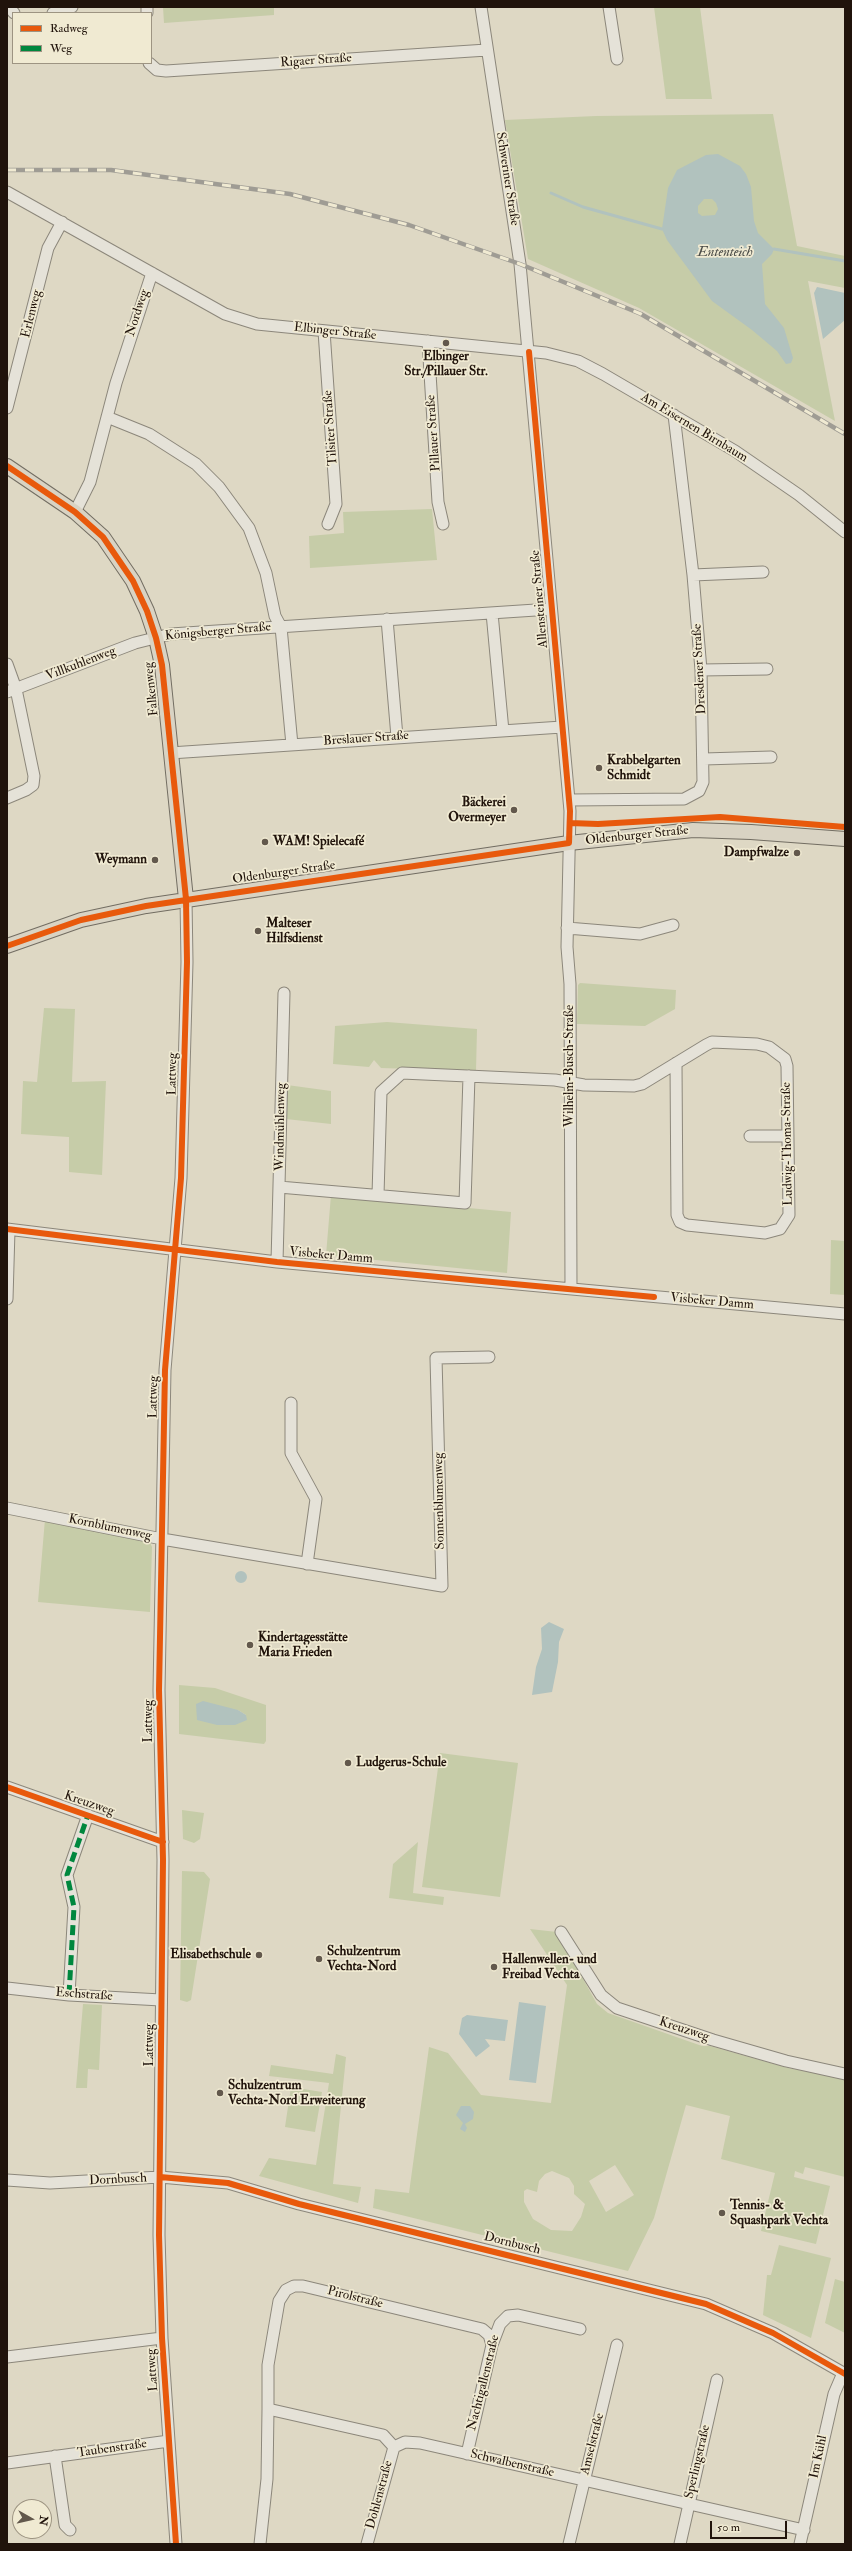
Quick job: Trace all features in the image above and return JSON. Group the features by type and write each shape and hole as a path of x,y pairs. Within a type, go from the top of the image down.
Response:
{"main road":[{"name":"Falkenweg","path":"7,466 75,512 103,537 122,563 133,582 156,638 162,665 186,899"},
{"name":"Oldenburger Straße","path":"7,946 106,914 186,899 569,843 693,830 745,831 845,839"}],"street":[{"path":"56,12 72,7"},
{"name":"Schweriner Straße","path":"481,7 520,264 529,352"},
{"path":"609,7 617,59"},
{"name":"Rigaer Straße","path":"150,64 152,68 166,71 487,50"},
{"name":"Nordweg","path":"7,192 152,273 132,329 90,482 75,512"},
{"name":"Erlenweg","path":"7,408 48,248 62,222"},
{"name":"Elbinger Straße","path":"152,273 225,314 257,324 529,352"},
{"name":"Tilsiter Straße","path":"324,331 336,504 328,524"},
{"name":"Pillauer Straße","path":"428,342 438,502 443,524"},
{"name":"Am Eisernen Birnbaum","path":"529,352 546,353 578,361 674,415 735,451 798,495 845,532"},
{"name":"Allensteiner Straße","path":"529,352 569,800 569,843"},
{"name":"Dresdener Straße","path":"569,800 684,799 694,796 699,791 703,782 704,759 701,670 693,575 674,415"},
{"path":"107,417 165,443 196,464 219,487 249,528 266,573 273,598 275,616 280,627"},
{"path":"693,575 763,572"},
{"name":"Königsberger Straße","path":"156,638 171,634 552,609"},
{"path":"492,613 503,731"},
{"path":"387,619 397,737"},
{"name":"Königsberger Straße","path":"280,627 292,745"},
{"name":"Villkuhlenweg","path":"12,690 135,643 156,638"},
{"path":"7,664 12,690 34,776 33,785 26,790 7,798"},
{"path":"701,670 767,669"},
{"name":"Breslauer Straße","path":"170,754 397,737 562,727"},
{"path":"704,759 771,757"},
{"name":"Wilhelm-Busch-Straße","path":"569,843 567,928 571,1083 571,1289"},
{"name":"Lattweg","path":"176,2544 162,2338 160,2177 163,1842 159,1697 166,1344 176,1251 181,1178 187,962 186,899"},
{"path":"567,928 640,934 673,925"},
{"name":"Windmühlenweg","path":"277,1262 284,993"},
{"name":"Ludwig-Thoma-Straße","path":"378,1195 381,1092 402,1073 555,1080 571,1083 634,1086 642,1084 676,1063 712,1042 770,1047 785,1058 787,1066 789,1215 780,1229 765,1233 687,1225 680,1222 677,1215 676,1063"},
{"path":"279,1187 465,1203 469,1076"},
{"path":"750,1136 788,1136"},
{"path":"7,1299 8,1229"},
{"name":"Visbeker Damm","path":"8,1229 176,1251 277,1262 845,1314"},
{"name":"Sonnenblumenweg","path":"385,1577 442,1586 436,1358 489,1357"},
{"path":"291,1403 291,1453 316,1499 307,1564"},
{"name":"Kornblumenweg","path":"7,1508 162,1539 385,1577"},
{"name":"Kreuzweg","path":"7,1787 163,1842"},
{"path":"69,1995 74,1907 67,1876 88,1815"},
{"name":"Kreuzweg","path":"561,1932 601,1995 617,2008 786,2061 845,2074"},
{"name":"Eschstraße","path":"7,1988 69,1995 161,2000"},
{"name":"Dornbusch","path":"7,2180 50,2183 160,2177 228,2183 299,2204 706,2304 773,2332 844,2373"},
{"name":"Pirolstraße","path":"268,2409 268,2365 279,2301 286,2290 294,2286 303,2286 482,2330 489,2335 492,2345"},
{"name":"Nachtigallenstraße","path":"467,2454 492,2345 500,2324 508,2316 518,2315 580,2329"},
{"path":"7,2357 162,2338"},
{"name":"Amselstraße","path":"569,2544 616,2345"},
{"name":"Im Kühl","path":"800,2544 834,2394 844,2373"},
{"name":"Sperlingstraße","path":"680,2544 717,2380"},
{"path":"260,2544 267,2479 268,2409 383,2435 394,2447"},
{"name":"Taubenstraße","path":"7,2463 169,2441"},
{"name":"Schwalbenstraße","path":"394,2447 405,2442 420,2443 804,2530"},
{"name":"Dohlenstraße","path":"367,2544 394,2447"},
{"path":"55,2456 65,2525 70,2530"}],"green space":[{"path":"163,7 274,7 274,15 164,23"},
{"path":"654,7 700,7 712,99 666,99"},
{"path":"773,114 797,246 845,256 845,288 808,281 835,421 639,308 528,259 505,120 596,116"},
{"path":"432,509 437,560 310,568 309,536 344,533 343,512"},
{"path":"580,983 676,990 675,1009 645,1026 577,1024 578,985"},
{"path":"44,1008 75,1009 72,1082 106,1081 102,1175 69,1172 69,1137 21,1134 23,1081 37,1082"},
{"path":"387,1022 477,1029 476,1071 381,1068 374,1060 369,1067 333,1064 335,1026"},
{"path":"287,1085 331,1091 331,1124 286,1119"},
{"path":"331,1195 511,1212 507,1273 326,1255"},
{"path":"831,1240 845,1241 845,1295 830,1294"},
{"path":"45,1519 149,1540 152,1547 150,1612 38,1602"},
{"path":"179,1685 215,1688 266,1705 266,1741 264,1744 179,1734","holes":["238,1710 246,1715 208,1721"]},
{"path":"440,1753 518,1763 500,1897 422,1887"},
{"path":"182,1810 204,1813 200,1839 194,1843 183,1839"},
{"path":"418,1842 413,1893 444,1897 443,1905 389,1898 393,1864"},
{"path":"182,1871 204,1872 210,1879 191,2000 187,2002 180,2000"},
{"path":"530,1929 557,1932 597,2004 608,2013 702,2046 710,2046 788,2068 845,2079 845,2177 805,2167 803,2174 795,2171 794,2177 830,2186 816,2244 761,2231 775,2173 721,2159 730,2116 686,2105 654,2218 628,2271 373,2208 375,2189 409,2193 429,2047 448,2053 481,2095 551,2103 567,1985","holes":["615,2165 634,2195 606,2212 589,2181","552,2171 569,2178 574,2186 574,2194 585,2204 581,2217 572,2231 551,2230 533,2219 524,2202 524,2191 527,2189 537,2192 539,2181 545,2174"]},
{"path":"83,2004 102,2005 99,2070 88,2069 87,2088 76,2088"},
{"path":"336,2054 346,2057 333,2184 361,2187 358,2203 259,2176 269,2158 316,2165 329,2083 269,2076 271,2065 333,2074"},
{"path":"291,2087 322,2092 315,2132 285,2127"},
{"path":"779,2245 831,2258 811,2338 763,2315 767,2275 771,2275"},
{"path":"835,2279 845,2282 845,2333 825,2323"}],"water":[{"name":"Ententeich","path":"718,154 740,166 746,174 751,187 754,221 758,233 774,249 772,254 762,264 765,304 784,328 793,358 791,363 786,364 777,351 752,330 712,301 667,240 662,229 668,188 677,170 706,155","holes":["704,199 712,199 716,203 718,209 715,215 702,216 698,213 698,206"]},
{"path":"817,287 845,293 845,320 823,339 814,293"},
{"path":"239,1571 243,1571 247,1577 243,1583 239,1583 235,1579 235,1575"},
{"path":"549,1622 564,1629 559,1642 558,1662 552,1692 532,1695 536,1667 542,1649 541,1628"},
{"path":"203,1701 238,1710 246,1715 247,1720 235,1725 217,1725 197,1720 196,1704"},
{"path":"519,2002 546,2006 536,2083 509,2080"},
{"path":"467,2015 508,2020 505,2041 485,2039 490,2046 476,2057 459,2034 462,2018"},
{"path":"461,2106 470,2106 474,2112 473,2119 465,2124 467,2128 465,2132 460,2129 463,2123 456,2115"}],"waterway":[{"path":"551,193 583,207 662,229"},
{"path":"774,249 845,261"}],"railway":[{"path":"7,170 111,170 290,194 409,225 520,264 641,314 845,434"}],"marked path":[{"path":"69,1995 74,1907 67,1875 88,1815"}],"cycle path":[{"path":"7,946 81,920 146,906 569,843 570,811 529,352"},
{"path":"7,466 75,512 103,537 133,581 147,611 156,638 162,665 186,899 187,962 181,1178 165,1370 159,1690 163,1860 159,2235 162,2338 176,2544"},
{"path":"570,823 598,824 720,817 845,827"},
{"path":"7,1229 277,1262 654,1297"},
{"path":"7,1787 163,1842"},
{"path":"160,2177 228,2183 299,2204 706,2304 773,2333 845,2374"}],"place":[{"name":"Elbinger Str./Pillauer Str.","path":"446,343"},
{"name":"Krabbelgarten Schmidt","path":"599,768"},
{"name":"Bäckerei Overmeyer","path":"514,810"},
{"name":"WAM! Spielecafé","path":"265,842"},
{"name":"Dampfwalze","path":"797,853"},
{"name":"Weymann","path":"155,860"},
{"name":"Malteser Hilfsdienst","path":"258,931"},
{"name":"Kindertagesstätte Maria Frieden","path":"250,1645"},
{"name":"Ludgerus-Schule","path":"348,1763"},
{"name":"Elisabethschule","path":"259,1955"},
{"name":"Schulzentrum Vechta-Nord","path":"319,1959"},
{"name":"Hallenwellen- und Freibad Vechta","path":"494,1967"},
{"name":"Schulzentrum Vechta-Nord Erweiterung","path":"220,2093"},
{"name":"Tennis- & Squashpark Vechta","path":"722,2213"}]}
